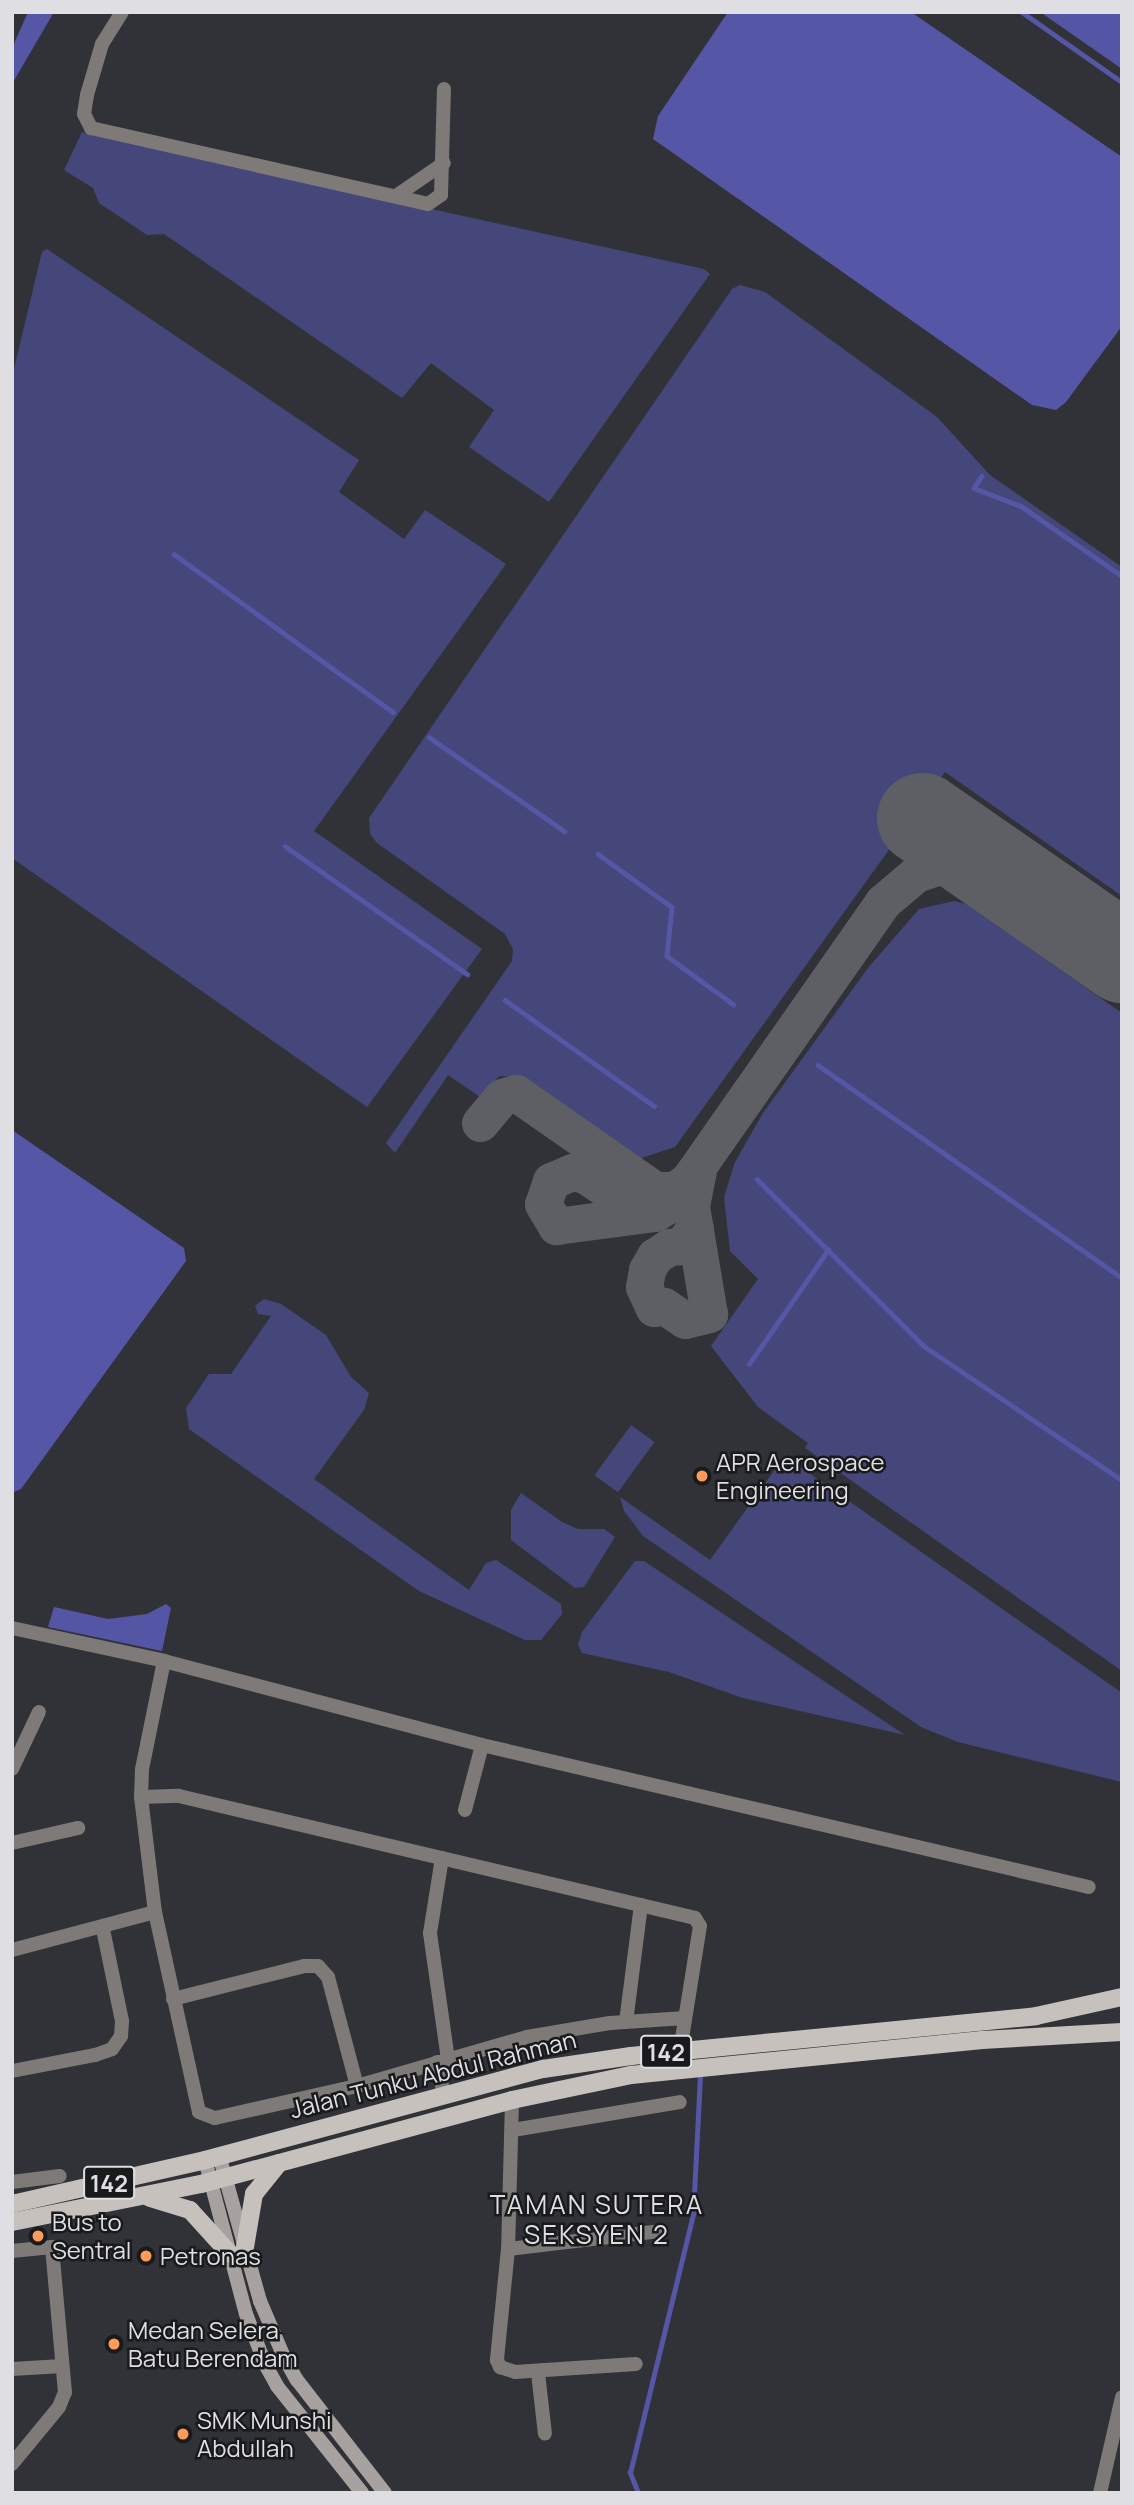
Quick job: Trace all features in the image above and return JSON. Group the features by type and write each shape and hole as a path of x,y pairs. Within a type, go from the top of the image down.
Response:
{"main road":[{"name":"Jalan Tunku Abdul Rahman","path":"12,2204 212,2157 543,2069 680,2051 1036,2016 1122,1997"},
{"name":"Jalan Tunku Abdul Rahman","path":"12,2222 218,2180 512,2100 631,2075 982,2040 1122,2032"},
{"path":"212,2157 237,2251 254,2341 273,2380 362,2493"},
{"path":"237,2251 254,2194 281,2161"},
{"path":"143,2197 190,2210 237,2251 297,2380 385,2493"}],"street":[{"path":"122,12 102,44 87,95 84,114 91,128 428,204 437,201 444,163 444,89"},
{"path":"396,196 444,163"},
{"path":"12,1628 164,1661 482,1745 1089,1887"},
{"path":"164,1661 142,1769 141,1797 155,1912 199,2112 215,2118 357,2086 527,2038 626,2022 685,2018"},
{"path":"12,1769 39,1712"},
{"path":"465,1810 482,1745"},
{"path":"141,1797 179,1796 699,1921 680,2051"},
{"path":"12,1843 78,1828"},
{"path":"442,1858 430,1933 444,2094"},
{"path":"626,2022 641,1905"},
{"path":"12,1950 103,1929 155,1912"},
{"path":"12,2071 95,2055 112,2049 121,2036 122,2021 103,1929"},
{"path":"173,1999 304,1966 318,1966 328,1977 357,2086"},
{"path":"512,2100 508,2249 497,2360 507,2371 538,2373 636,2364"},
{"path":"513,2130 680,2102"},
{"path":"12,2182 60,2176"},
{"path":"508,2249 662,2231"},
{"path":"12,2251 52,2247 62,2365 62,2399 12,2464"},
{"path":"12,2370 62,2365"},
{"path":"538,2373 545,2434"},
{"path":"1100,2493 1122,2396"}],"shaded area":[{"path":"28,12 54,12 12,84 12,48"},
{"path":"728,12 911,12 1122,157 1122,326 1066,402 1056,410 1032,405 653,139 658,116"},
{"path":"1040,12 1122,12 1122,69"},
{"path":"82,132 704,269 710,274 549,502 469,447 494,410 431,363 402,398 164,234 147,235 99,203 93,188 64,170"},
{"path":"47,249 359,460 339,492 404,539 425,510 506,564 314,831 482,949 367,1107 12,858 12,377 42,252"},
{"path":"740,285 765,292 937,417 990,475 1122,567 1122,896 945,772 675,1147 635,1160 515,1077 499,1076 480,1097 448,1075 395,1153 386,1143 512,961 513,949 505,934 377,843 370,834 369,818 732,289"},
{"path":"954,901 966,904 1122,1013 1122,1671 805,1448 808,1443 758,1407 711,1346 758,1279 730,1251 724,1197 735,1162 763,1113 868,968 919,909"},
{"path":"12,1130 184,1248 186,1261 21,1489 12,1493"},
{"path":"264,1299 281,1304 326,1335 351,1377 369,1393 364,1410 314,1479 469,1590 486,1563 496,1560 561,1604 562,1614 541,1640 525,1640 419,1591 189,1429 186,1408 209,1374 231,1374 271,1316 258,1314 255,1306"},
{"path":"631,1425 654,1442 618,1492 595,1475"},
{"path":"789,1459 1122,1693 1122,1782 958,1742 921,1727 643,1536 624,1511 620,1497 710,1560 781,1461"},
{"path":"521,1493 562,1522 578,1529 604,1529 615,1537 584,1587 575,1588 511,1540 511,1510"},
{"path":"635,1561 644,1561 905,1735 743,1698 669,1672 582,1653 578,1645 582,1632"},
{"path":"166,1604 171,1608 162,1651 48,1627 54,1607 108,1619 147,1614"}],"waterway":[{"path":"1022,12 1122,82"},
{"path":"982,476 974,488 1021,506 1122,576"},
{"path":"174,554 393,712"},
{"path":"429,737 564,831"},
{"path":"285,846 467,974"},
{"path":"598,854 672,907 667,956 733,1004"},
{"path":"505,1000 654,1106"},
{"path":"818,1065 1122,1278"},
{"path":"757,1179 924,1346 1122,1480"},
{"path":"749,1364 828,1250"},
{"path":"638,2493 630,2473 693,2214 700,2078"}],"taxiway":[{"path":"631,1206 585,1175 572,1172 551,1181 543,1204 556,1226 655,1213 673,1202 883,902 916,874 942,865 968,866 1030,893"},
{"path":"480,1123 502,1097 516,1093 655,1190 675,1190 691,1178"},
{"path":"695,1228 681,1246 669,1247 655,1256 647,1270 644,1287 654,1308 664,1306 685,1320 709,1314 691,1206 698,1171"}],"runway":[{"path":"922,818 1122,957"}],"place":[{"name":"APR Aerospace Engineering","path":"702,1476"},
{"name":"Bus to Sentral","path":"38,2236"},
{"name":"Petronas","path":"146,2256"},
{"name":"Medan Selera Batu Berendam","path":"114,2344"},
{"name":"SMK Munshi Abdullah","path":"183,2434"}],"district":[{"name":"TAMAN SUTERA SEKSYEN 2","path":"597,2220"}]}
